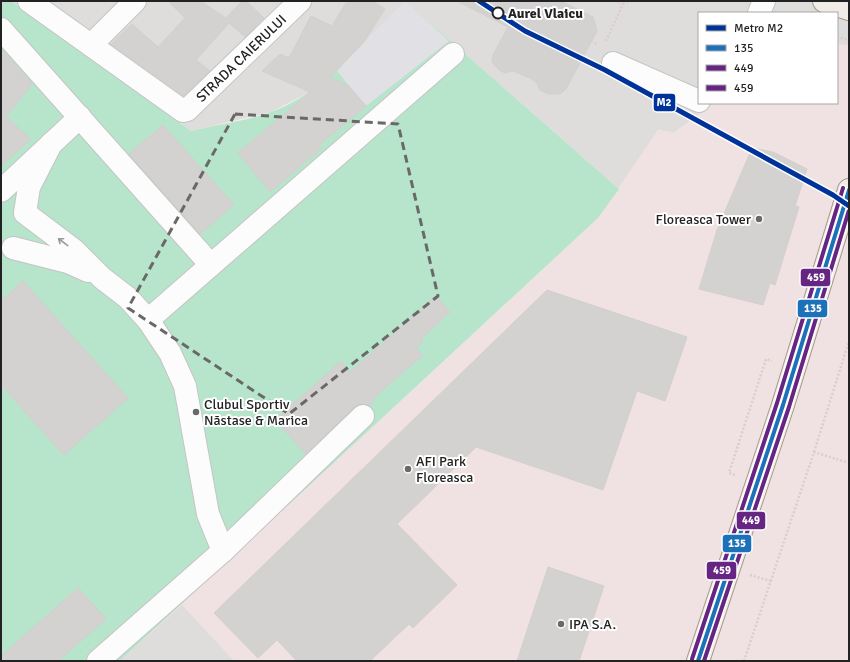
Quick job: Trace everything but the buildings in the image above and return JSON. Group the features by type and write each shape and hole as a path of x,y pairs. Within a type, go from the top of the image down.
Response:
{"main road":[{"path":"824,1 849,9"},
{"path":"698,661 783,405 849,190"}],"street":[{"path":"30,1 91,45 136,1"},
{"name":"STRADA CAIERULUI","path":"91,45 181,111 187,110 300,1"},
{"path":"759,12 764,1"},
{"path":"1,29 211,265"},
{"path":"148,320 453,54"},
{"path":"613,63 698,101"},
{"path":"1,191 80,117"},
{"path":"7,249 23,239 28,226 25,213 29,188 51,144"},
{"path":"1,200 8,200 18,204 25,213 74,250 102,278 128,298 148,320 170,353 185,386 208,514 223,551"},
{"path":"7,249 68,262 102,278"},
{"path":"98,661 223,551 364,416"}],"path":[{"path":"617,1 623,4"},
{"path":"613,63 598,56 623,4 629,1"},
{"path":"838,36 849,41"},
{"path":"744,661 814,452 849,341"},
{"path":"729,473 766,359"},
{"path":"814,452 849,463"}],"highlighted area":[{"path":"235,114 398,124 438,296 289,414 128,308"}],"shaded area":[{"path":"11,1 405,1 337,71 310,92 271,112 191,131"},
{"path":"405,1 849,1 849,49 838,46 838,12 698,12 698,104 713,104 674,133 658,130 619,189"},
{"path":"405,1 449,41 366,106 337,71"},
{"path":"838,44 849,45 849,661 120,661 598,218 658,130 674,133 713,104 838,104"},
{"path":"182,605 234,661 120,661"}],"green space":[{"name":"Clubul Sportiv Năstase & Marica","path":"1,1 11,1 191,131 262,115 291,103 310,92 327,79 360,49 405,1 619,189 598,218 120,661 1,661"}],"metro line":[{"name":"M2","path":"479,1 525,31 605,70 833,195 849,206"}],"transit line":[{"name":"459","path":"692,659 777,403 843,188"},
{"name":"135","path":"698,661 783,405 849,190"},
{"name":"449","path":"704,661 789,407 849,210"}],"place":[{"name":"Aurel Vlaicu","path":"498,13"},
{"name":"Floreasca Tower","path":"759,219"},
{"name":"Clubul Sportiv Năstase & Marica","path":"196,412"},
{"name":"AFI Park Floreasca","path":"408,469"},
{"name":"IPA S.A.","path":"561,624"}]}
